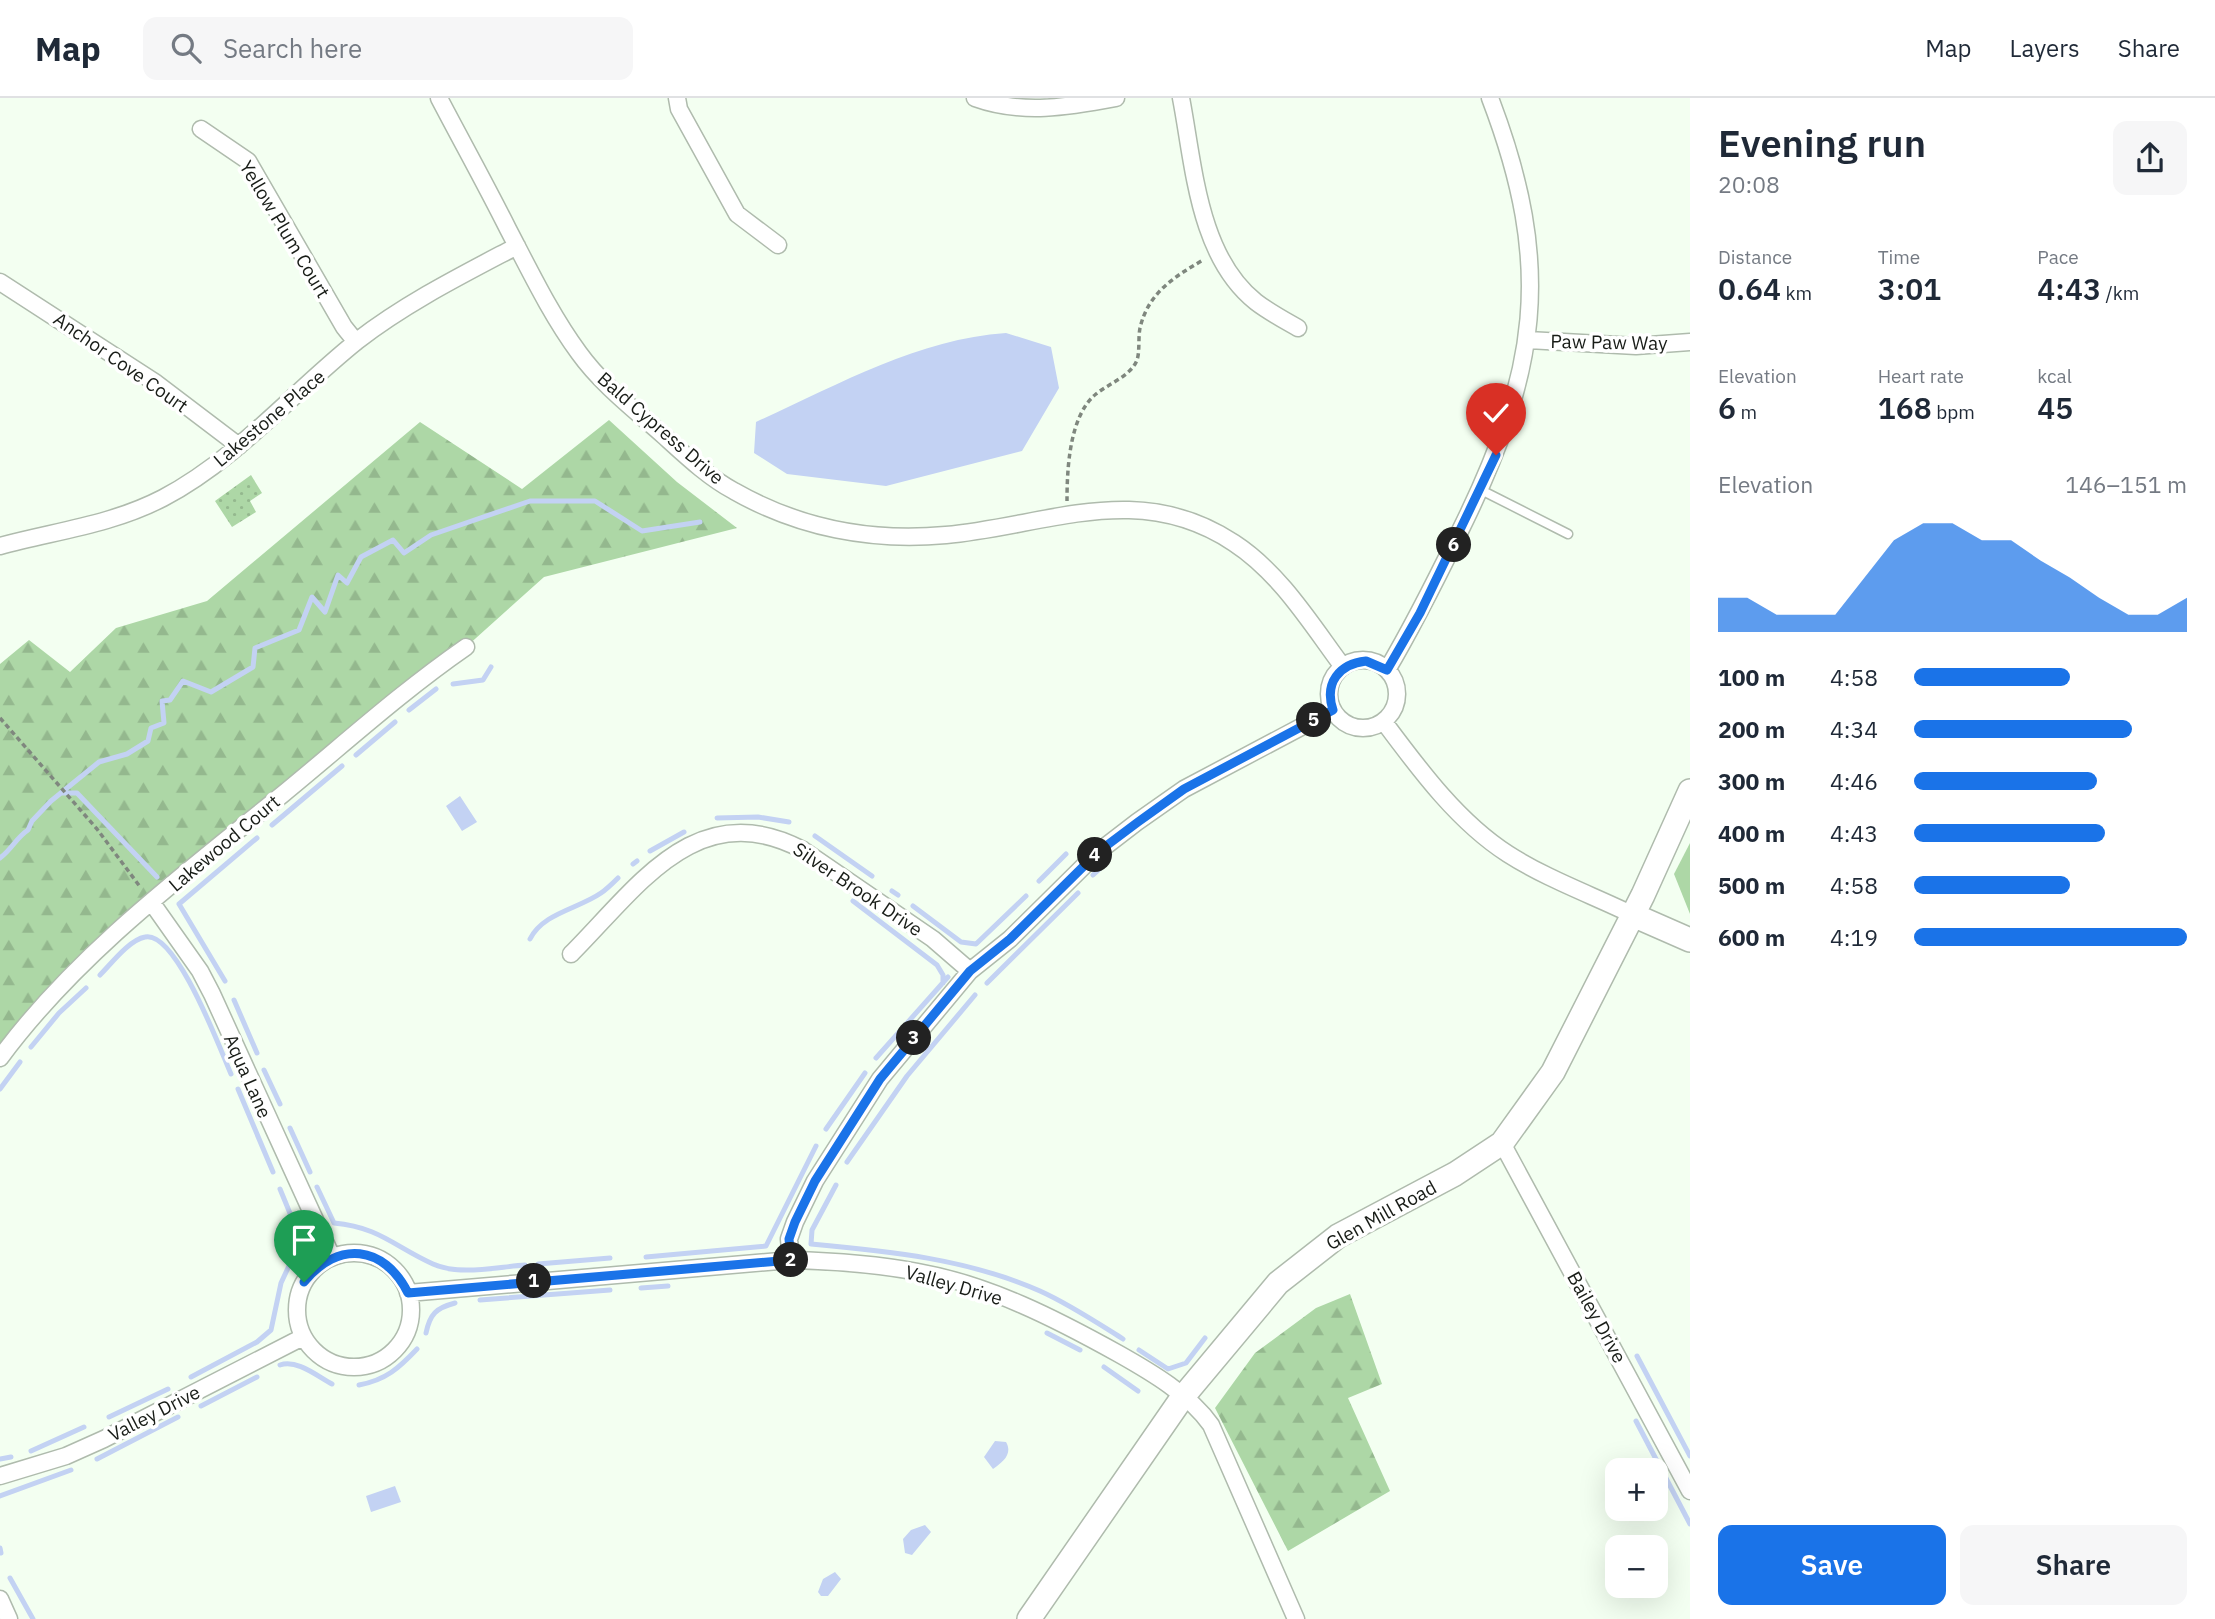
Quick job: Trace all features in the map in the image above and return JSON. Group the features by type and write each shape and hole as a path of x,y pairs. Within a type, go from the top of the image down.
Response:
{"main road":[{"name":"Glen Mill Road","path":"1029,1619 1182,1398 1278,1283 1345,1231 1455,1174 1502,1143 1553,1072 1633,915 1690,791"},
{"path":"1633,915 1690,940"}],"street":[{"name":"Bald Cypress Drive","path":"439,98 517,246 579,354 600,377 697,466 732,491 770,510 825,528 890,537 950,535 1067,513 1120,508 1190,520 1234,542 1268,571 1343,667"},
{"path":"677,98 679,109 726,200 737,214 778,245"},
{"path":"975,98 995,104 1043,109 1116,98"},
{"path":"1181,98 1202,207 1217,252 1255,302 1298,328"},
{"path":"1387,670 1420,613 1481,490 1505,432 1528,340 1530,263 1526,227 1512,159 1490,98"},
{"name":"Yellow Plum Court","path":"201,129 248,161 344,327 356,342"},
{"name":"Lakestone Place","path":"0,546 98,524 133,511 192,480 239,446 356,342 413,302 517,246"},
{"name":"Anchor Cove Court","path":"0,282 156,383 239,446"},
{"name":"Paw Paw Way","path":"1528,340 1636,346 1690,342"},
{"name":"Lakewood Court","path":"0,1058 59,988 152,903 392,702 466,647"},
{"path":"1366,661 1387,670 1393,678 1397,696 1395,706 1384,722 1362,728 1350,726 1333,710 1329,692 1336,674 1343,667 1366,661"},
{"path":"791,1260 789,1239 815,1181 880,1079 970,971 1010,939 1098,852 1138,822 1184,789 1333,710"},
{"path":"1384,722 1459,813 1488,839 1528,866 1633,915"},
{"name":"Silver Brook Drive","path":"571,954 672,853 694,841 750,832 784,840 803,850 933,939 970,971"},
{"name":"Aqua Lane","path":"152,903 200,971 332,1257"},
{"name":"Bailey Drive","path":"1502,1143 1690,1491"},
{"path":"351,1253 369,1255 386,1263 400,1276 408,1293 409,1321 398,1346 384,1358 367,1366 348,1367 330,1362 315,1352 303,1337 297,1309 304,1282 316,1267 332,1257 351,1253"},
{"name":"Valley Drive","path":"408,1293 791,1260 846,1262 920,1272 1041,1312 1158,1378 1202,1413 1211,1425 1297,1619"},
{"name":"Valley Drive","path":"0,1476 66,1456 104,1439 303,1337"},
{"path":"0,1599 9,1619"}],"lane":[{"path":"1481,490 1568,534"}],"path":[{"path":"1067,513 1067,477 1079,419 1093,396 1127,373 1137,360 1138,340 1146,304 1187,269 1217,252"},
{"path":"0,718 76,806 152,903"}],"green space":[{"path":"609,420 677,482 737,528 544,577 466,647 152,903 0,1058 0,664 29,640 70,672 116,628 207,601 420,422 522,489"},
{"path":"251,475 262,493 250,501 256,512 232,527 215,501"},
{"path":"1690,843 1690,914 1674,874"},
{"path":"1350,1294 1382,1384 1348,1398 1390,1491 1288,1551 1215,1408 1255,1353 1316,1308"}],"water":[{"path":"1006,333 1051,347 1059,388 1022,451 886,486 787,474 754,453 756,422 909,354 973,337"},
{"path":"460,796 477,822 462,831 446,806"},
{"path":"995,1441 1006,1442 1008,1454 993,1469 984,1457"},
{"path":"395,1486 401,1502 371,1512 366,1496"},
{"path":"925,1525 931,1532 912,1555 905,1553 903,1539 911,1530"},
{"path":"835,1572 841,1579 828,1596 821,1596 818,1592 823,1579"}],"waterway":[{"path":"0,858 28,830 32,821 51,801 99,762 127,754 148,741 151,728 164,723 162,701 170,700 183,681 211,692 253,667 255,648 299,630 312,597 325,612 338,575 347,583 361,557 393,540 404,553 431,535 530,501 595,501 642,531 700,522"},
{"path":"453,684 483,680 491,667"},
{"path":"409,710 436,689"},
{"path":"356,755 395,722"},
{"path":"272,825 342,766"},
{"path":"61,793 77,793 157,877"},
{"path":"717,818 758,817 789,822"},
{"path":"650,851 684,832"},
{"path":"815,836 872,876"},
{"path":"225,981 179,904 257,838"},
{"path":"1039,881 1066,854"},
{"path":"633,864 637,861"},
{"path":"1093,875 1105,864"},
{"path":"530,939 543,923 592,899 618,878"},
{"path":"892,891 898,895"},
{"path":"987,983 1078,893"},
{"path":"913,906 961,942 976,944 1026,896"},
{"path":"853,901 937,965 943,975 943,983"},
{"path":"100,975 139,939 145,937 157,940 170,952 196,994 231,1074"},
{"path":"876,1058 948,977"},
{"path":"31,1047 59,1013 86,988"},
{"path":"847,1162 907,1076 975,995"},
{"path":"234,1000 257,1053"},
{"path":"0,1089 20,1062"},
{"path":"264,1070 280,1104"},
{"path":"826,1129 865,1073"},
{"path":"238,1089 273,1172"},
{"path":"290,1128 310,1172"},
{"path":"646,1257 766,1246 816,1146"},
{"path":"836,1185 812,1230 811,1244 927,1258 985,1271 1051,1296 1123,1339"},
{"path":"317,1187 334,1223 375,1233 433,1264 455,1270 525,1265"},
{"path":"191,1377 257,1342 271,1330 281,1283 301,1240 280,1189"},
{"path":"538,1264 610,1258"},
{"path":"641,1288 668,1286"},
{"path":"480,1300 610,1290"},
{"path":"426,1333 435,1313 455,1303"},
{"path":"1047,1333 1080,1350"},
{"path":"1139,1350 1168,1369 1186,1363 1205,1338"},
{"path":"359,1385 377,1380 391,1372 417,1349"},
{"path":"1637,1356 1690,1456"},
{"path":"280,1365 300,1366 332,1384"},
{"path":"1104,1367 1138,1391"},
{"path":"201,1406 257,1377"},
{"path":"109,1417 168,1389"},
{"path":"97,1459 178,1417"},
{"path":"1636,1421 1690,1524"},
{"path":"31,1451 84,1427"},
{"path":"0,1459 11,1457"},
{"path":"0,1496 71,1470"},
{"path":"0,1548 1,1553"},
{"path":"10,1578 33,1619"}],"route":[{"path":"304,1282 316,1267 332,1257 351,1253 369,1255 386,1263 400,1276 408,1293 460,1286 791,1260 789,1239 815,1181 880,1079 970,971 1010,939 1098,852 1138,822 1184,789 1333,710 1329,692 1336,674 1343,667 1366,661 1377,663 1387,670 1420,613 1496,455"}]}
